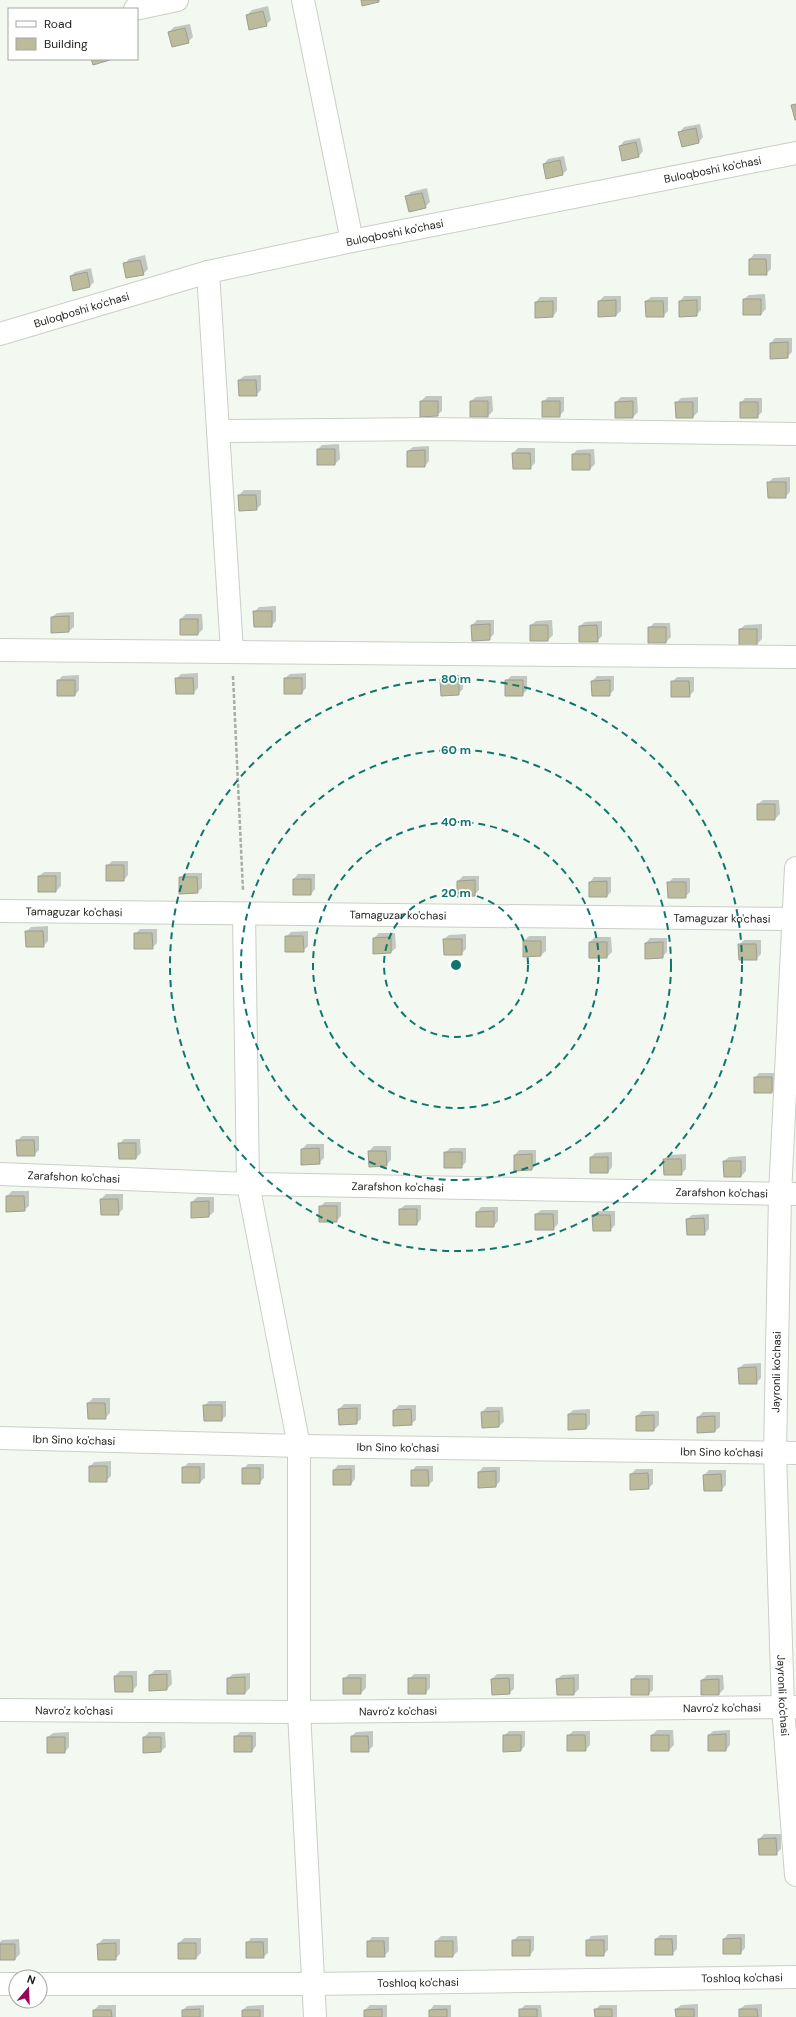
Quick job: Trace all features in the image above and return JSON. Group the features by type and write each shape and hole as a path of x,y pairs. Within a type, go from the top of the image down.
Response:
{"street":[{"path":"138,8 177,0"},
{"path":"303,0 352,241"},
{"name":"Buloqboshi ko'chasi","path":"0,334 208,272 352,241 796,153"},
{"path":"208,272 232,651"},
{"path":"218,431 430,428 796,434"},
{"path":"0,650 796,657"},
{"name":"Jayronli ko'chasi","path":"796,868 788,1194 774,1452 790,1707 796,1875"},
{"name":"Tamaguzar ko'chasi","path":"0,911 795,918"},
{"path":"244,914 248,1184 299,1446 299,1712 312,1984 315,2017"},
{"name":"Zarafshon ko'chasi","path":"0,1174 248,1184 788,1194"},
{"name":"Ibn Sino ko'chasi","path":"0,1438 299,1446 796,1453"},
{"name":"Navro'z ko'chasi","path":"0,1710 299,1712 790,1707"},
{"name":"Toshloq ko'chasi","path":"48,1984 312,1984 796,1977"}],"path":[{"path":"232,651 244,914"}],"building":[{"path":"361,0 379,0 379,2 362,6"},
{"path":"263,11 267,26 249,30 246,15"},
{"path":"185,28 189,43 172,47 168,32"},
{"path":"91,60 110,60 93,65"},
{"path":"796,104 796,120 795,120 791,105"},
{"path":"696,128 699,143 682,147 678,132"},
{"path":"636,142 639,157 622,161 619,146"},
{"path":"560,160 563,175 546,179 543,164"},
{"path":"422,193 426,208 409,212 405,196"},
{"path":"749,259 766,259 767,275 749,275"},
{"path":"140,260 144,275 126,278 123,263"},
{"path":"87,272 90,287 73,291 70,276"},
{"path":"743,299 761,299 761,315 743,315"},
{"path":"616,300 616,316 598,317 598,301"},
{"path":"697,300 697,316 679,317 679,301"},
{"path":"553,301 553,317 535,318 535,302"},
{"path":"645,301 663,301 664,317 646,317"},
{"path":"788,342 788,358 770,359 770,343"},
{"path":"238,380 256,380 257,396 239,396"},
{"path":"420,401 438,401 438,416 420,417"},
{"path":"470,401 488,401 488,417 470,417"},
{"path":"542,401 560,401 560,417 542,417"},
{"path":"633,401 633,418 615,418 615,402"},
{"path":"675,402 693,402 693,418 676,418"},
{"path":"740,402 758,402 758,418 740,418"},
{"path":"317,449 335,449 335,465 317,465"},
{"path":"425,450 425,467 407,467 407,451"},
{"path":"512,453 530,453 531,469 513,469"},
{"path":"572,454 590,454 590,470 572,470"},
{"path":"767,482 786,482 786,498 768,498"},
{"path":"238,495 256,495 257,510 239,511"},
{"path":"253,611 272,611 272,627 254,627"},
{"path":"69,616 69,632 51,633 51,617"},
{"path":"180,619 198,619 198,635 180,635"},
{"path":"490,624 490,640 472,641 471,625"},
{"path":"530,625 548,625 548,641 530,641"},
{"path":"597,625 598,642 579,642 579,626"},
{"path":"648,627 666,627 666,643 648,643"},
{"path":"739,629 757,629 757,645 739,645"},
{"path":"175,678 193,678 194,694 176,694"},
{"path":"284,678 302,678 302,694 284,694"},
{"path":"440,679 459,679 459,695 441,696"},
{"path":"57,680 75,680 75,696 57,696"},
{"path":"505,680 523,680 523,696 505,696"},
{"path":"610,680 610,696 592,696 591,681"},
{"path":"671,681 689,681 690,697 671,697"},
{"path":"757,804 775,804 775,820 757,820"},
{"path":"106,865 124,865 124,881 106,881"},
{"path":"38,876 56,876 56,892 38,892"},
{"path":"179,877 197,877 198,893 179,894"},
{"path":"293,879 311,879 311,895 293,895"},
{"path":"475,880 475,896 457,897 457,881"},
{"path":"607,881 607,897 589,897 589,882"},
{"path":"667,882 686,882 686,898 668,898"},
{"path":"25,931 43,931 44,947 26,947"},
{"path":"134,933 152,933 153,949 134,949"},
{"path":"285,936 303,936 304,952 285,952"},
{"path":"391,937 391,953 373,954 373,938"},
{"path":"443,939 462,939 462,955 444,955"},
{"path":"523,941 541,941 541,956 523,957"},
{"path":"589,942 607,942 607,958 589,958"},
{"path":"663,942 663,958 645,959 645,943"},
{"path":"738,944 756,944 757,960 739,960"},
{"path":"754,1077 772,1077 772,1093 754,1093"},
{"path":"16,1140 34,1140 35,1156 17,1156"},
{"path":"118,1143 136,1143 136,1159 119,1159"},
{"path":"319,1148 320,1164 301,1165 301,1149"},
{"path":"368,1151 386,1151 387,1166 369,1167"},
{"path":"444,1152 462,1152 462,1168 444,1168"},
{"path":"532,1154 532,1170 514,1171 514,1155"},
{"path":"590,1157 608,1157 608,1173 590,1173"},
{"path":"663,1159 681,1159 682,1175 664,1175"},
{"path":"723,1161 741,1161 741,1177 724,1177"},
{"path":"6,1196 24,1196 25,1211 6,1212"},
{"path":"100,1199 118,1199 119,1215 101,1215"},
{"path":"209,1201 209,1217 191,1218 191,1202"},
{"path":"319,1206 337,1206 337,1222 319,1222"},
{"path":"399,1209 417,1209 417,1225 399,1225"},
{"path":"494,1211 494,1227 476,1227 476,1212"},
{"path":"535,1214 553,1214 554,1230 535,1230"},
{"path":"592,1215 610,1215 611,1231 593,1231"},
{"path":"704,1218 705,1235 687,1235 686,1219"},
{"path":"756,1367 757,1384 739,1384 738,1368"},
{"path":"87,1403 105,1403 106,1419 88,1419"},
{"path":"203,1405 222,1405 222,1421 204,1421"},
{"path":"357,1408 357,1424 339,1425 338,1409"},
{"path":"411,1409 412,1425 393,1426 393,1410"},
{"path":"499,1411 499,1427 482,1428 481,1412"},
{"path":"568,1414 586,1414 586,1429 568,1430"},
{"path":"654,1415 654,1431 636,1431 636,1416"},
{"path":"715,1416 715,1432 697,1433 697,1417"},
{"path":"89,1466 107,1466 107,1482 89,1482"},
{"path":"182,1467 200,1467 200,1483 182,1483"},
{"path":"242,1468 260,1468 260,1484 242,1484"},
{"path":"351,1469 351,1485 333,1485 333,1470"},
{"path":"411,1470 428,1470 429,1486 411,1486"},
{"path":"496,1471 496,1487 478,1488 478,1472"},
{"path":"648,1473 649,1489 630,1490 630,1474"},
{"path":"721,1474 722,1491 704,1491 703,1475"},
{"path":"167,1674 167,1690 149,1691 149,1675"},
{"path":"114,1676 132,1676 133,1692 115,1692"},
{"path":"245,1677 245,1694 227,1694 227,1678"},
{"path":"343,1678 361,1678 361,1694 343,1694"},
{"path":"408,1678 426,1678 426,1694 408,1694"},
{"path":"509,1678 510,1694 492,1695 491,1679"},
{"path":"574,1678 574,1695 557,1695 556,1679"},
{"path":"631,1679 649,1679 649,1695 631,1695"},
{"path":"719,1679 719,1695 701,1695 701,1680"},
{"path":"726,1734 726,1751 708,1751 708,1735"},
{"path":"503,1735 521,1735 521,1751 503,1752"},
{"path":"567,1735 585,1735 586,1751 567,1751"},
{"path":"651,1735 669,1735 669,1751 651,1751"},
{"path":"234,1736 252,1736 252,1752 234,1752"},
{"path":"351,1736 368,1736 369,1752 351,1752"},
{"path":"47,1737 65,1737 65,1753 47,1753"},
{"path":"143,1737 161,1737 161,1752 143,1753"},
{"path":"776,1838 777,1855 759,1855 758,1839"},
{"path":"741,1938 741,1954 723,1954 723,1939"},
{"path":"655,1939 672,1939 673,1955 655,1955"},
{"path":"512,1940 530,1940 530,1956 512,1956"},
{"path":"586,1940 604,1940 604,1956 586,1956"},
{"path":"367,1941 384,1941 385,1957 367,1957"},
{"path":"435,1941 453,1941 453,1957 435,1957"},
{"path":"246,1942 263,1942 264,1958 246,1958"},
{"path":"116,1943 116,1960 98,1960 97,1944"},
{"path":"178,1943 196,1943 196,1959 178,1959"},
{"path":"0,1944 15,1944 15,1960 0,1960"},
{"path":"200,2009 200,2017 182,2017 182,2010"},
{"path":"382,2009 382,2017 364,2017 364,2010"},
{"path":"447,2009 447,2017 429,2017 429,2010"},
{"path":"519,2009 537,2009 537,2017 519,2017"},
{"path":"594,2009 612,2009 612,2017 595,2017"},
{"path":"675,2009 694,2009 694,2017 676,2017"},
{"path":"739,2009 757,2009 758,2017 739,2017"},
{"path":"93,2010 111,2010 112,2017 93,2017"},
{"path":"242,2010 260,2010 260,2017 242,2017"}]}
